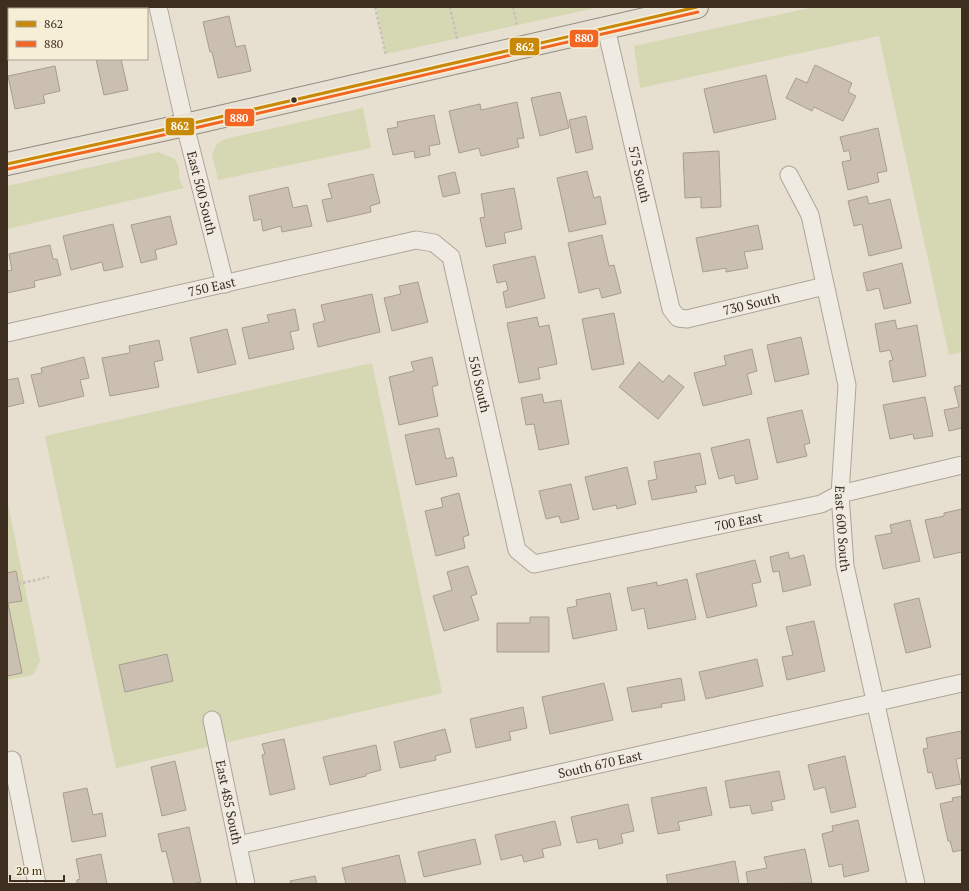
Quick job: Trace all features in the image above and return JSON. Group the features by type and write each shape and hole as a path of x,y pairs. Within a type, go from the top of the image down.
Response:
{"main road":[{"path":"7,164 185,125 696,7"}],"street":[{"name":"East 500 South","path":"158,7 185,125 225,284"},
{"name":"575 South","path":"606,28 671,308 678,318"},
{"name":"East 600 South","path":"789,175 810,215 847,385 840,494 845,566 916,884"},
{"name":"750 East","path":"7,333 416,240"},
{"name":"550 South","path":"416,240 434,243 451,257 516,550"},
{"name":"730 South","path":"678,318 687,319 825,286"},
{"name":"700 East","path":"516,550 534,564 821,504 840,494 962,465"},
{"name":"South 670 East","path":"238,845 962,683"},
{"name":"East 485 South","path":"212,720 246,884"},
{"path":"12,760 37,884"}],"path":[{"path":"375,7 386,55"},
{"path":"450,7 456,39"},
{"path":"513,7 517,26"},
{"path":"18,584 49,577"}],"green space":[{"path":"376,7 595,7 595,8 386,54"},
{"path":"814,7 962,7 962,352 949,355 879,36 640,88 634,46"},
{"path":"363,108 371,148 218,180 212,154 217,144 225,139"},
{"path":"158,152 175,159 179,168 179,178 184,188 7,229 7,186"},
{"path":"372,363 442,693 116,768 45,436"},
{"path":"7,499 40,661 33,675 7,680"}],"building":[{"path":"113,7 114,8 73,8"},
{"path":"229,16 236,47 245,45 251,71 218,78 203,22"},
{"path":"96,60 121,60 128,90 104,95"},
{"path":"815,65 852,83 848,92 856,96 843,121 814,107 812,111 786,98 796,78 807,83"},
{"path":"55,66 60,91 43,95 45,103 15,109 8,76"},
{"path":"766,75 776,119 714,133 704,89"},
{"path":"560,92 569,128 540,136 531,98"},
{"path":"517,102 524,138 517,139 519,147 481,156 479,148 459,153 449,111 480,104 481,110"},
{"path":"434,115 440,144 429,146 430,155 415,158 414,151 393,155 387,129 398,127 397,122"},
{"path":"586,116 593,149 576,153 569,120"},
{"path":"878,128 887,171 877,173 879,182 848,190 842,162 851,160 849,150 844,152 840,137"},
{"path":"719,151 721,207 701,208 701,197 685,198 683,153"},
{"path":"587,171 594,198 600,196 606,224 569,232 557,178"},
{"path":"455,172 460,193 443,197 438,176"},
{"path":"373,174 380,203 370,206 371,212 327,222 322,200 332,198 328,184"},
{"path":"288,187 293,208 307,205 312,226 282,232 281,226 263,231 261,219 254,221 249,196"},
{"path":"514,188 522,229 504,233 506,243 486,247 480,218 485,217 481,194"},
{"path":"867,196 869,204 890,199 902,248 869,256 862,224 854,226 848,201"},
{"path":"170,216 177,244 155,250 157,259 141,263 131,225"},
{"path":"113,224 123,267 104,271 102,262 71,270 63,236"},
{"path":"758,225 763,249 744,252 748,268 726,272 726,268 703,272 696,238"},
{"path":"602,235 609,266 614,265 621,293 602,298 599,288 579,293 568,243"},
{"path":"50,245 53,259 57,259 61,275 34,281 35,287 7,293 7,271 12,270 9,254"},
{"path":"535,256 545,298 506,308 503,292 508,290 506,281 497,283 493,265"},
{"path":"902,263 911,303 884,309 879,288 867,291 863,273"},
{"path":"418,282 428,322 392,331 384,298 401,294 399,286"},
{"path":"372,294 380,332 318,347 313,324 325,321 321,305"},
{"path":"295,309 299,330 290,332 294,349 249,359 242,328 269,322 267,315"},
{"path":"614,313 624,364 592,370 582,319"},
{"path":"537,317 539,327 549,325 557,364 538,368 540,379 519,383 507,323"},
{"path":"895,320 897,329 917,325 926,376 893,382 889,361 893,360 890,350 880,352 875,324"},
{"path":"227,329 236,364 198,373 190,338"},
{"path":"801,337 809,374 775,382 767,345"},
{"path":"159,340 163,360 154,362 159,387 110,396 102,358 130,353 129,346"},
{"path":"752,349 757,371 747,374 752,394 703,406 694,373 726,365 724,356"},
{"path":"84,357 89,378 80,380 84,396 39,407 31,375 42,373 41,368"},
{"path":"432,357 438,385 432,387 438,416 399,425 389,377 414,371 411,362"},
{"path":"639,362 663,382 669,375 684,387 658,419 619,387"},
{"path":"18,378 24,403 7,407 7,380"},
{"path":"962,385 962,428 949,431 944,410 959,407 954,387"},
{"path":"542,394 544,403 561,400 569,444 539,450 534,424 526,425 521,398"},
{"path":"925,397 933,436 914,439 913,434 890,439 883,405"},
{"path":"802,410 810,443 804,445 807,456 777,463 767,418"},
{"path":"439,428 446,459 453,457 457,476 416,485 405,435"},
{"path":"749,439 758,479 736,484 734,475 719,479 711,448"},
{"path":"700,453 706,484 695,486 697,492 652,500 648,481 657,479 654,462"},
{"path":"627,467 636,504 617,509 616,505 593,510 585,477"},
{"path":"571,484 579,519 561,523 559,516 546,519 539,491"},
{"path":"459,493 469,535 463,537 465,548 436,556 425,511 443,507 441,498"},
{"path":"962,509 962,552 934,558 925,520 944,516 944,513"},
{"path":"910,520 920,561 883,569 875,536 892,533 890,525"},
{"path":"788,552 790,559 804,555 811,585 783,592 779,571 773,572 770,557"},
{"path":"755,560 761,582 752,584 757,606 707,618 696,574"},
{"path":"468,566 477,594 471,596 479,620 444,631 433,596 452,590 447,572"},
{"path":"16,571 22,601 8,603 22,673 7,676 7,573"},
{"path":"687,579 696,619 648,629 644,608 632,611 627,588 657,582 657,586"},
{"path":"610,593 617,630 573,639 567,608 577,606 576,600"},
{"path":"919,598 931,647 906,653 894,604"},
{"path":"530,617 549,617 549,652 497,652 497,623 530,623"},
{"path":"814,621 825,671 787,680 782,657 793,655 786,627"},
{"path":"167,654 173,681 125,692 119,665"},
{"path":"757,659 763,686 706,699 699,672"},
{"path":"681,678 685,700 661,704 662,707 632,712 627,688"},
{"path":"604,683 613,720 550,734 542,697"},
{"path":"523,707 527,728 509,732 511,740 476,748 470,719"},
{"path":"445,729 451,752 435,756 436,760 400,768 394,742"},
{"path":"961,731 962,758 956,759 961,784 936,789 932,772 928,773 923,749 928,748 926,738"},
{"path":"284,739 295,789 270,795 262,755 265,754 262,744"},
{"path":"376,745 381,770 366,774 366,776 330,785 323,757"},
{"path":"845,756 856,807 831,813 825,787 814,790 808,765"},
{"path":"175,761 186,810 162,816 151,767"},
{"path":"779,771 785,799 771,802 773,810 752,814 750,805 730,808 725,781"},
{"path":"706,787 712,815 678,822 680,830 658,834 651,798"},
{"path":"87,788 93,815 102,813 106,836 72,842 63,793"},
{"path":"962,796 962,850 953,852 950,841 948,841 940,804 953,801 952,798"},
{"path":"628,804 634,831 621,834 623,843 599,849 597,839 577,843 571,817"},
{"path":"858,820 869,871 844,877 842,864 829,867 822,834 833,831 832,826"},
{"path":"555,821 561,845 542,849 544,857 524,862 522,855 501,860 495,835"},
{"path":"189,827 201,882 193,884 174,884 166,851 162,852 158,834"},
{"path":"475,839 481,864 424,877 418,852"},
{"path":"805,849 812,883 748,884 746,872 767,868 764,857"},
{"path":"101,854 107,884 77,884 77,880 80,879 76,859"},
{"path":"399,855 406,884 346,884 342,868"},
{"path":"735,861 739,884 668,884 666,875"},
{"path":"315,876 317,884 291,884 290,881"}],"transit line":[{"name":"862","path":"7,164 185,125 697,7"},
{"name":"880","path":"8,169 186,130 698,12"}]}
